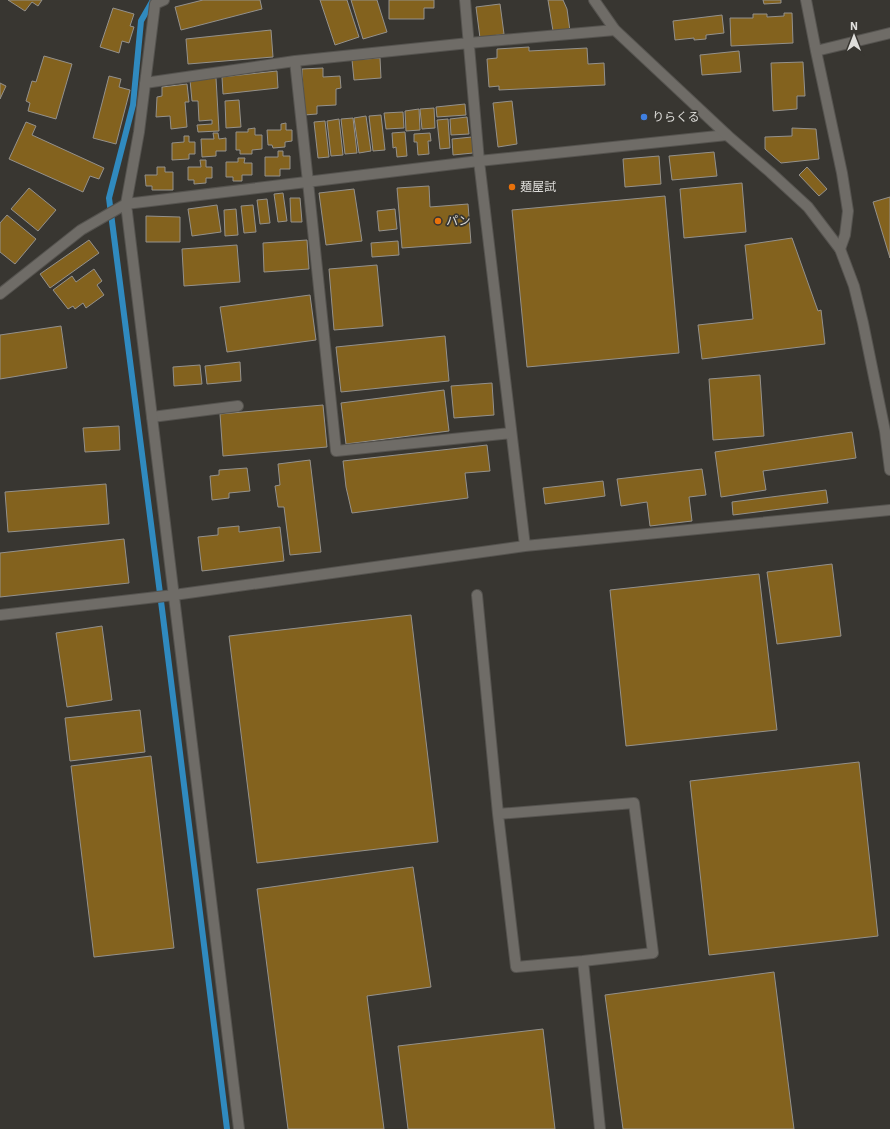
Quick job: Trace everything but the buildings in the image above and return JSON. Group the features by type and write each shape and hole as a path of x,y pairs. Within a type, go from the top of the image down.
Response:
{"street":[{"path":"465,0 479,161 525,546"},
{"path":"594,0 614,30 727,135 808,207 840,249 854,286 863,323 887,430 890,470"},
{"path":"806,0 842,173 848,211 845,235 840,249"},
{"path":"157,1 139,132 126,204 239,1129"},
{"path":"145,83 294,61 614,30"},
{"path":"816,51 890,33"},
{"path":"294,61 336,451 511,433"},
{"path":"0,294 81,230 126,204 479,161 727,135"},
{"path":"152,417 238,406"},
{"path":"0,615 174,595 525,546 890,510"},
{"path":"477,595 498,814 516,966 583,961 653,953 634,803 498,814"},
{"path":"583,961 600,1129"}],"waterway":[{"path":"153,0 141,21 133,105 109,198 227,1129"}],"place":[{"name":"りらくる","path":"644,117"},
{"name":"麺屋試","path":"512,187"},
{"name":"パン","path":"438,221"}]}
